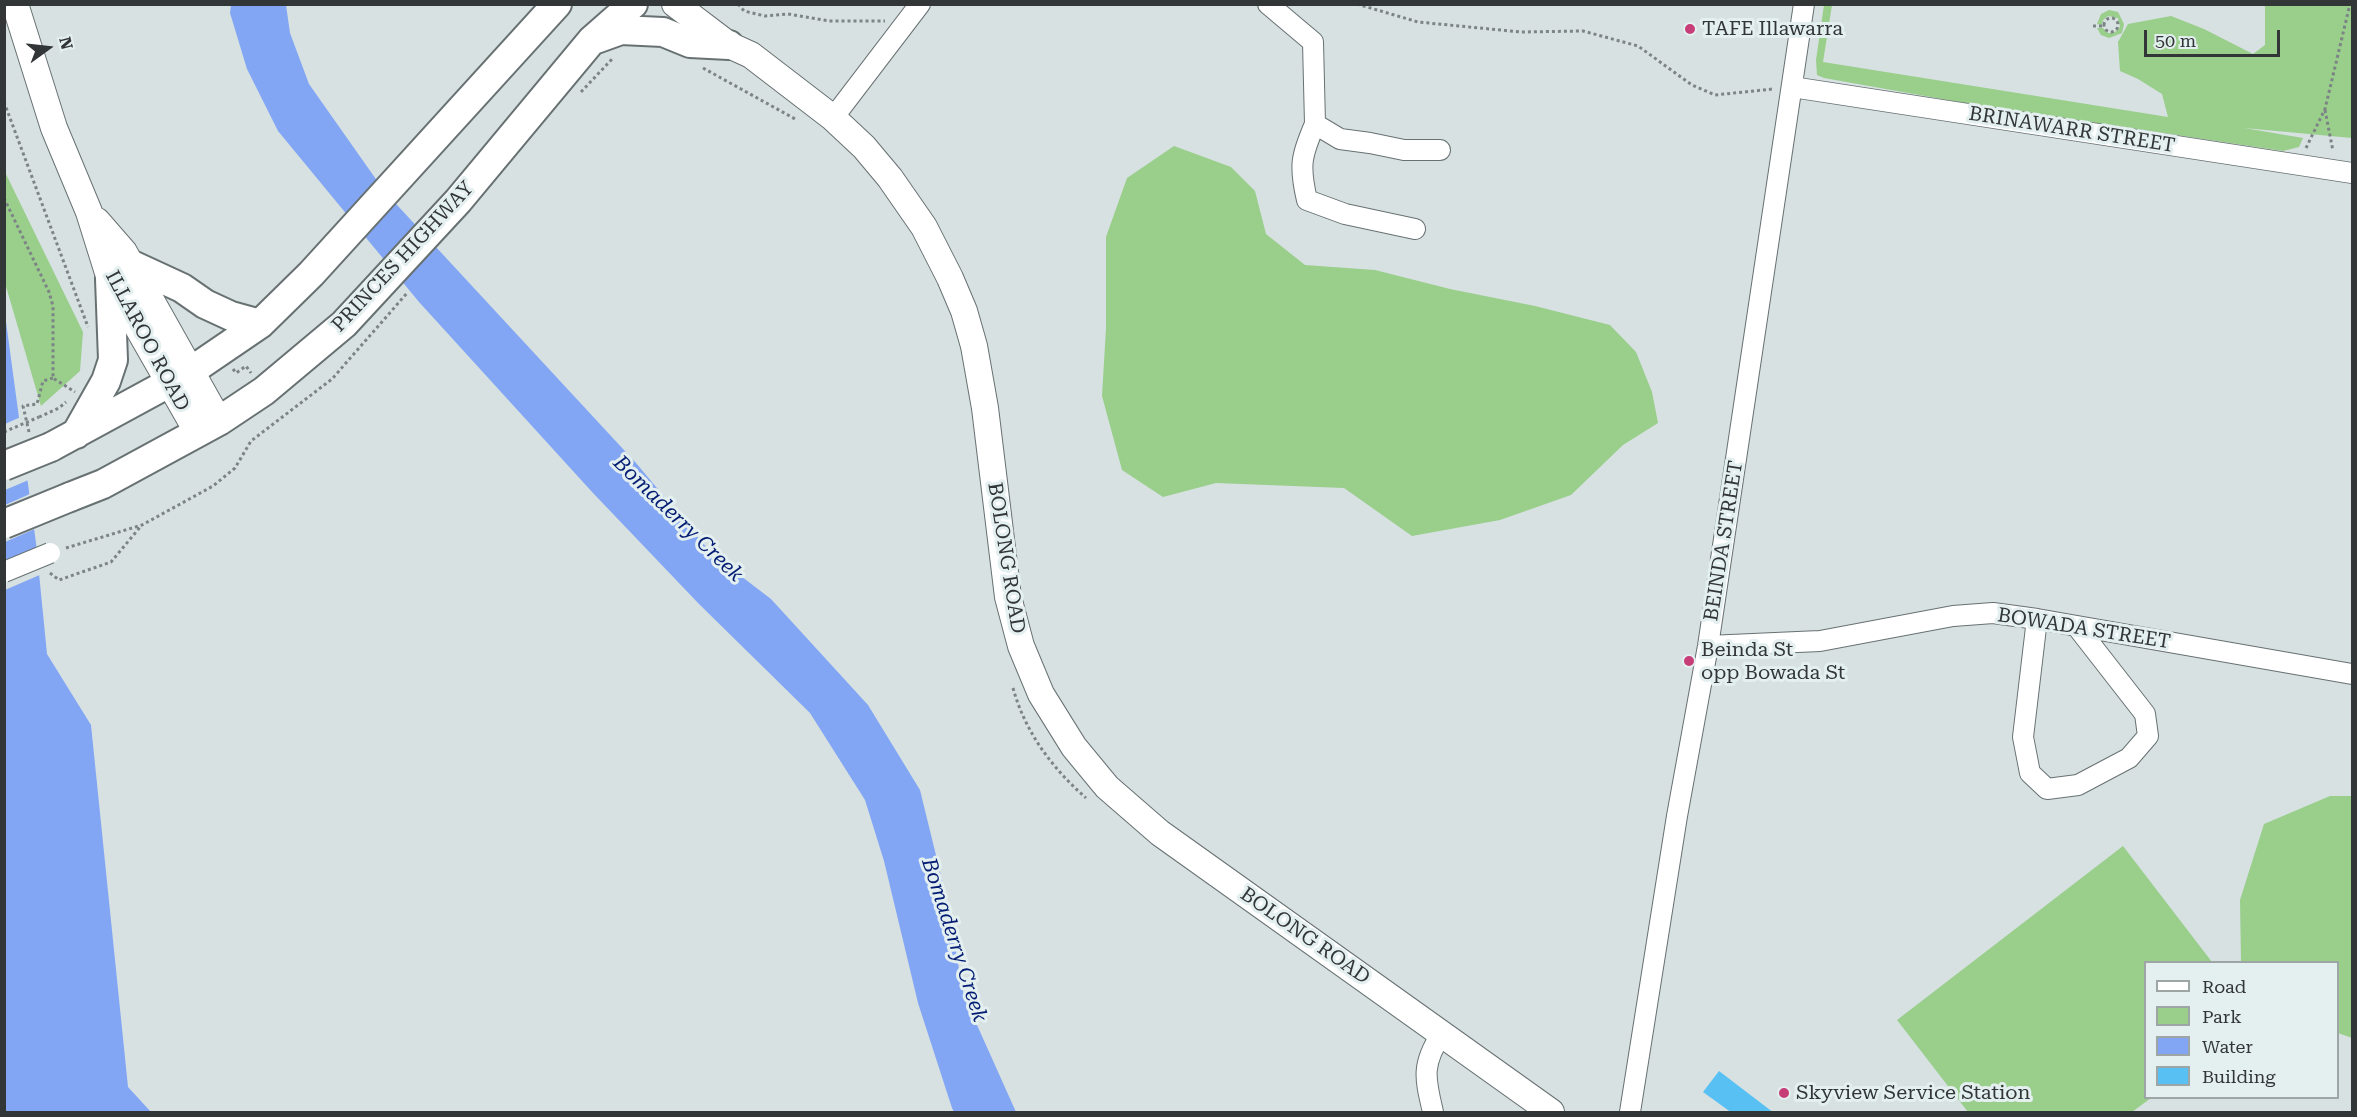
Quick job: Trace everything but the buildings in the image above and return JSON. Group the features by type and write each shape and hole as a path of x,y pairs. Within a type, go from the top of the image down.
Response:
{"highway":[{"path":"4,466 63,440 180,377 260,324 311,274 557,4"},
{"name":"PRINCES HIGHWAY","path":"4,524 103,484 208,428 264,391 344,324 389,295 458,201 592,40 633,4"},
{"path":"592,40 621,30 663,33 690,43 740,50"},
{"path":"63,440 106,381 113,360 120,271 182,288 205,304 231,316 260,324"}],"main road":[{"name":"ILLAROO ROAD","path":"15,4 54,128 89,212 208,428"},
{"name":"BOLONG ROAD","path":"675,4 833,118 864,147 924,227 942,260 964,311 974,346 985,408 1008,597 1021,646 1041,694 1074,747 1107,787 1160,833 1551,1113"},
{"name":"BOLONG ROAD","path":"705,4 733,30 740,50"}],"street":[{"path":"833,118 920,4"},
{"path":"1268,4 1313,42 1315,124 1305,146 1300,174 1307,200 1345,214 1415,229"},
{"name":"BEINDA STREET","path":"1630,1113 1677,816 1708,646 1804,4"},
{"name":"BRINAWARR STREET","path":"1792,87 2343,171"},
{"path":"1315,124 1340,140 1370,142 1404,150 1440,150"},
{"path":"4,572 50,553"},
{"name":"BOWADA STREET","path":"1708,646 1820,641 1953,616 1993,613 2352,674"},
{"path":"2037,619 2023,737 2030,773 2047,789 2078,785 2129,758 2148,736 2145,714 2078,628"},
{"path":"1433,1113 1425,1070 1433,1047 1442,1033"}],"path":[{"path":"738,4 744,11 765,16 788,14 829,21 874,19 904,25"},
{"path":"1357,4 1418,22 1521,32 1583,30 1638,46 1692,85 1715,95 1792,87"},
{"path":"2298,164 2325,109 2350,4"},
{"path":"2109,18 2118,22 2116,30 2112,32 2104,26 2105,21 2109,18"},
{"path":"2093,26 2104,26"},
{"path":"579,94 614,57 621,53"},
{"path":"695,65 800,121"},
{"path":"4,102 89,332"},
{"path":"2325,109 2333,151 2343,171"},
{"path":"4,198 50,292 53,306 53,378"},
{"path":"50,553 142,525 213,486 235,468 251,441 332,379 389,295"},
{"path":"220,351 236,373 246,366 283,418"},
{"path":"53,378 77,393"},
{"path":"23,406 37,404 44,381 53,378"},
{"path":"4,432 59,408"},
{"path":"1012,684 1019,711 1031,734 1048,758 1091,802"}],"green space":[{"path":"1824,5 1832,5 1823,62 2168,117 2162,94 2120,71 2118,42 2128,24 2171,16 2204,29 2253,54 2265,45 2265,5 2352,5 2352,138 2244,128 2303,138 2299,147 2283,151 1970,104 1824,78 1817,75 1816,60"},
{"path":"2109,10 2118,12 2124,24 2122,33 2109,38 2101,35 2097,28 2114,33 2120,27 2118,18 2108,16 2103,20 2102,25 2097,24 2101,14"},
{"path":"1174,146 1231,167 1255,191 1266,234 1305,265 1375,270 1610,325 1636,352 1652,392 1658,423 1623,445 1571,495 1500,520 1412,536 1344,488 1216,483 1163,497 1122,470 1102,396 1106,328 1106,237 1127,178"},
{"path":"4,170 83,332 80,371 41,406 5,283"},
{"path":"2330,796 2352,796 2352,1038 2339,1033 2339,961 2241,961 2240,900 2264,824"},
{"path":"2123,846 2211,961 2144,961 2144,1099 2150,1099 2132,1112 1968,1112 1897,1020"}],"water":[{"name":"Bomaderry Creek","path":"231,5 286,5 290,33 309,84 385,192 636,463 712,554 771,599 868,705 920,790 945,892 964,996 1016,1112 954,1112 918,1003 884,861 865,800 810,713 699,604 593,493 419,302 278,131 247,69 230,13"},
{"path":"4,307 36,543 47,654 91,725 128,1087 151,1112 5,1112"}],"pier":[{"path":"23,416 31,479 5,490 5,424"},
{"path":"32,493 37,528 5,542 5,505"},
{"path":"39,548 42,574 5,590 5,562"}],"place":[{"name":"TAFE Illawarra","path":"1690,29"},
{"name":"Beinda St opp Bowada St","path":"1689,661"},
{"name":"Skyview Service Station","path":"1784,1093"}]}
